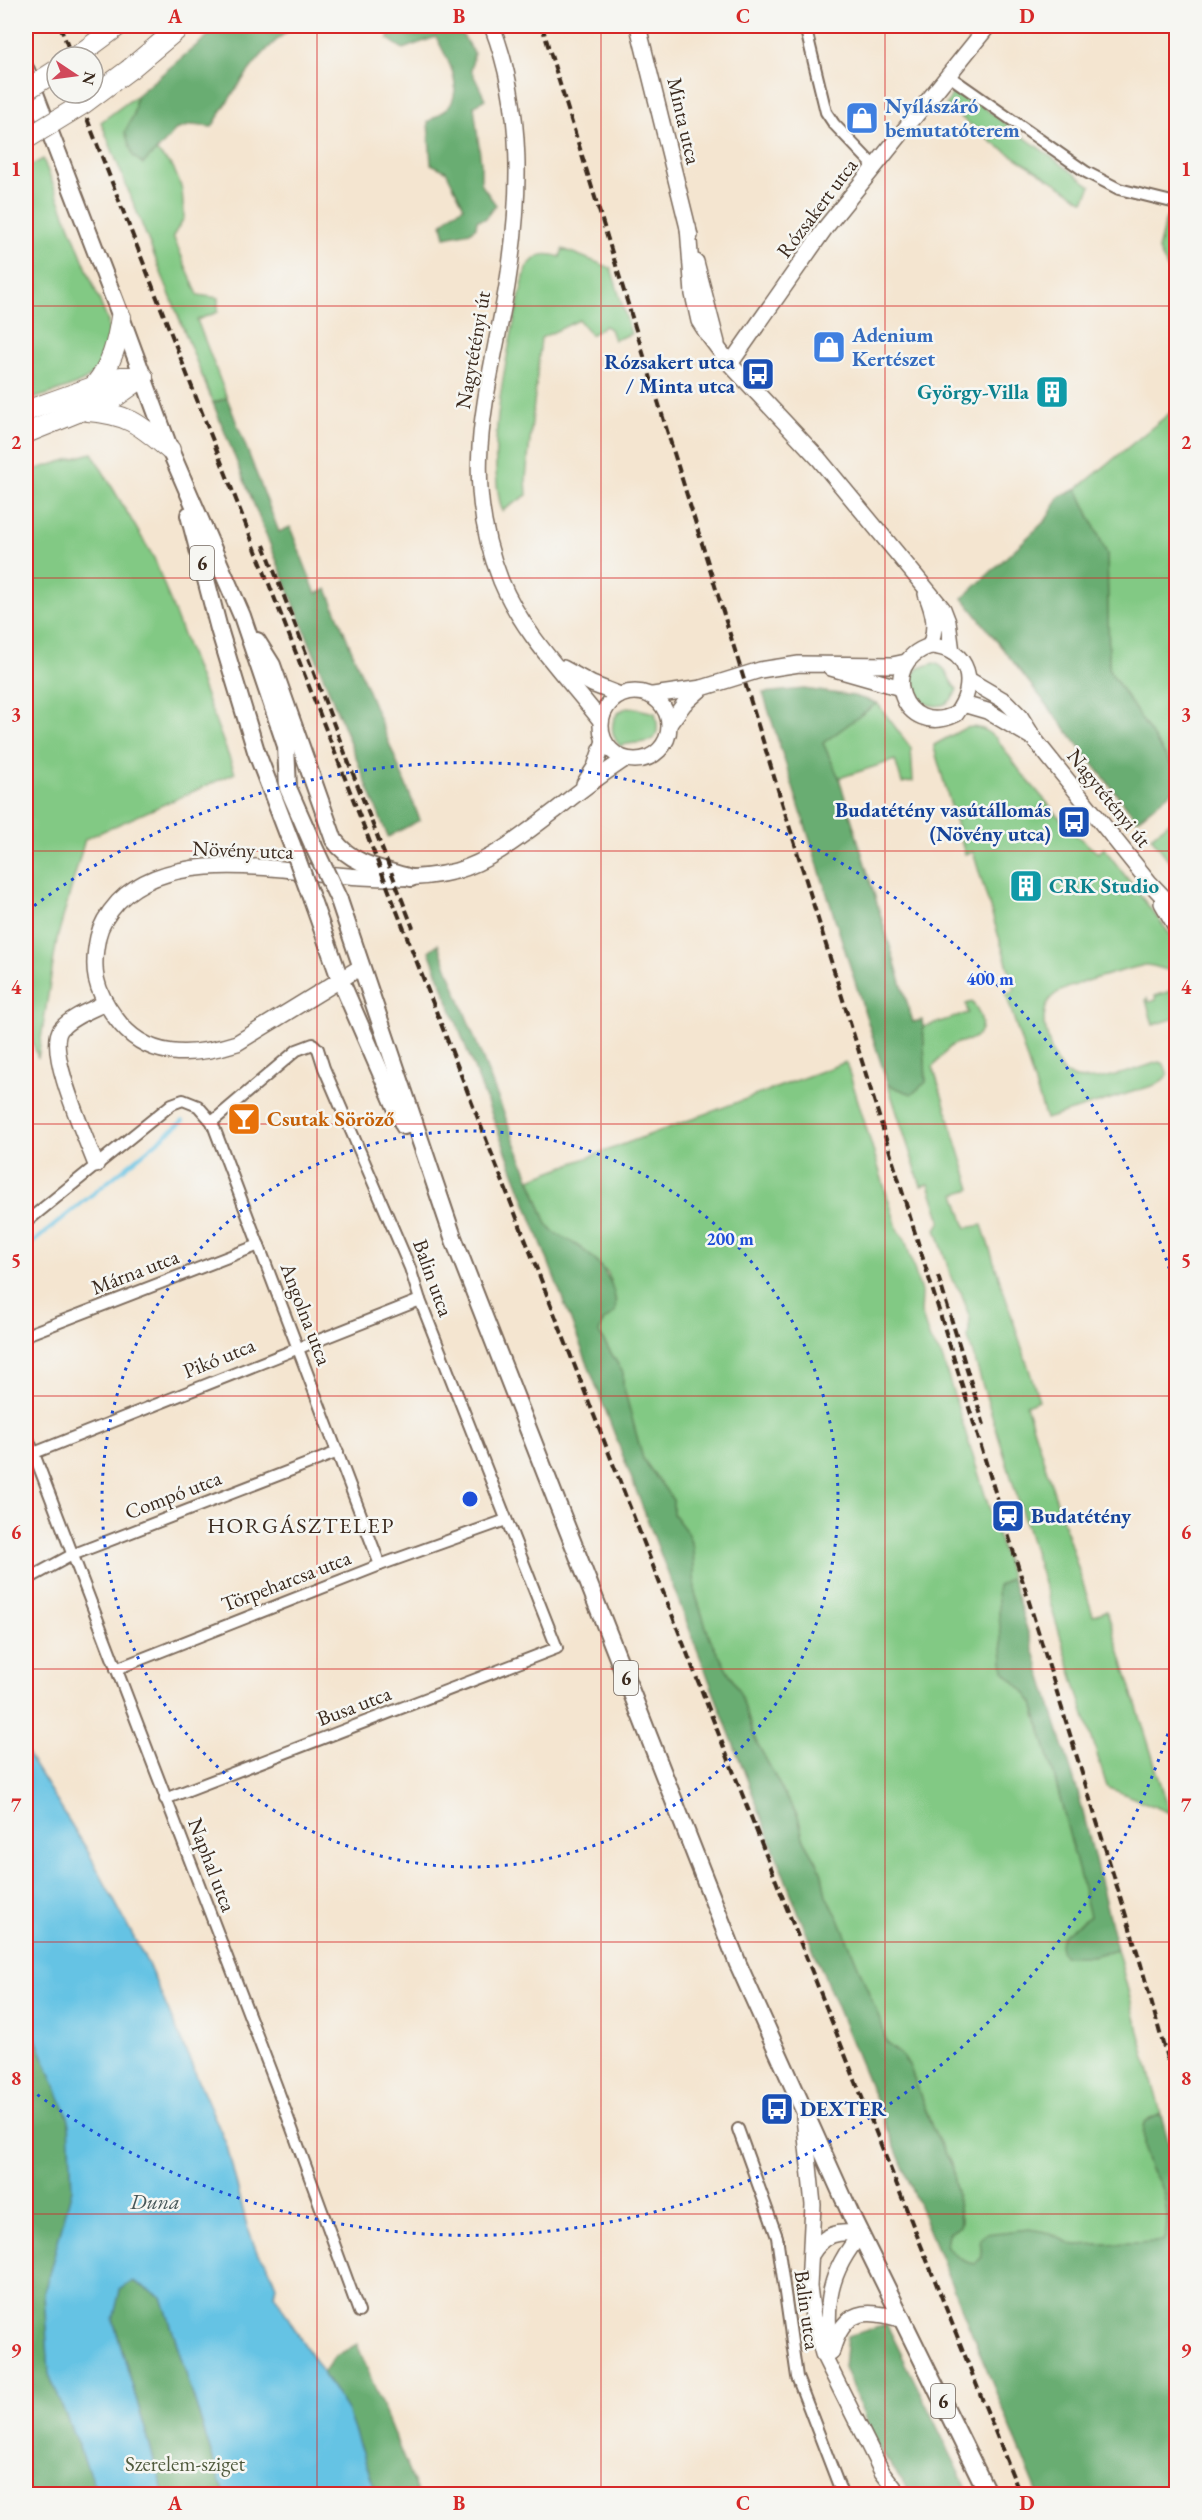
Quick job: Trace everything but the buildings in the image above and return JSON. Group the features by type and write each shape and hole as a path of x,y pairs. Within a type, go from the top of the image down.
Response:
{"highway":[{"path":"92,45 118,26"},
{"path":"26,139 83,104 130,69 181,26"},
{"path":"26,90 45,78"},
{"path":"94,386 110,363 117,344 121,317"},
{"path":"26,411 121,377 143,377"},
{"path":"26,433 86,411 115,397 143,377"},
{"path":"86,411 113,413 128,418 173,457"}],"main road":[{"name":"Nagytétényi út","path":"492,26 504,56 512,91 517,186 515,225 508,278 480,437 478,463 480,502 491,550 513,605 530,634 557,664 601,721"},
{"name":"Minta utca","path":"639,26 687,227 689,270 695,309 699,321 730,364"},
{"name":"Rózsakert utca","path":"730,364 808,251 988,26"},
{"name":"6","path":"26,70 173,457 242,616 286,746 288,788 339,900 454,1240"},
{"name":"Nagytétényi út","path":"730,364 812,451 943,609 948,622 952,652 962,663 969,680 1005,701 1020,716 1035,740 1149,882 1176,910"},
{"name":"6","path":"173,457 240,701 256,751 340,979 454,1240 738,1964 804,2114 988,2494"},
{"name":"Nagytétényi út","path":"922,584 933,610 935,623 930,646"},
{"path":"242,616 272,664 334,840 347,856 411,878"},
{"path":"952,652 945,648 930,646 918,651 906,662 902,670 901,688 908,706 916,715 926,719 935,721 945,719 956,714 963,704 968,693 969,680"},
{"name":"Növény utca","path":"620,694 631,691 653,695 702,688 760,670 799,664 892,665 906,662"},
{"name":"Nagytétényi út","path":"557,664 592,684 620,694"},
{"name":"Növény utca","path":"819,665 901,688"},
{"name":"Növény utca","path":"361,967 246,1039 217,1049 181,1054 148,1045 133,1036 118,1022 105,1003 96,982 95,951 99,933 107,915 126,894 161,874 181,869 225,866 363,878 411,878 456,871 494,855 625,759 642,760 658,752 669,735 670,723 684,704 702,688"},
{"path":"601,721 604,710 620,694"},
{"path":"653,695 668,712 670,723"},
{"name":"Nagytétényi út","path":"963,704 987,711 1035,740"},
{"name":"Növény utca","path":"578,792 595,767 604,741 601,721"},
{"path":"604,741 609,749 625,759"},
{"name":"Nagytétényi út","path":"1149,882 1176,927"},
{"path":"96,1165 59,1065 57,1039 60,1030 67,1023 105,1003"},
{"path":"804,2114 813,2205 809,2287 813,2317 823,2354 882,2472 899,2494"},
{"path":"810,2257 817,2245 832,2233 861,2234"},
{"path":"841,2389 831,2354 827,2323 830,2289 845,2252 861,2234"},
{"path":"831,2354 836,2336 852,2317 865,2313 883,2313 903,2320"}],"street":[{"path":"805,26 826,112 875,167"},
{"path":"949,76 1086,172 1119,189 1176,203"},
{"name":"Balin utca","path":"212,1122 297,1050 313,1044 318,1049 324,1068 410,1268 420,1300 557,1648"},
{"name":"Angolna utca","path":"96,1165 172,1104 183,1100 192,1102 212,1122 380,1565"},
{"path":"26,1222 96,1165"},
{"name":"Márna utca","path":"26,1335 259,1245"},
{"name":"Pikó utca","path":"34,1453 420,1300"},
{"name":"Naphal utca","path":"26,1433 276,2085 360,2312"},
{"name":"Compó utca","path":"26,1580 72,1555 338,1452"},
{"name":"Törpeharcsa utca","path":"116,1669 380,1565 506,1520"},
{"name":"Busa utca","path":"165,1799 557,1648"},
{"name":"Balin utca","path":"738,2129 777,2236 797,2377 842,2494"}],"green space":[{"path":"220,26 297,26 272,44 249,70 212,127 192,125 175,130 143,164 133,156 125,132 134,114 136,96"},
{"path":"390,26 459,26 458,28 474,53 471,70 485,99 474,106 481,163 481,184 496,205 485,219 477,220 476,227 470,232 445,237 442,224 453,213 464,207 446,171 431,164 428,122 451,104 455,87 452,70 436,37 403,49 388,39"},
{"path":"952,94 972,99 1091,186 1084,201 993,143 946,105"},
{"path":"136,96 134,114 125,132 143,164 155,150 173,167 182,189 184,218 173,236 198,295 218,298 218,312 197,320 227,398 213,403 101,122"},
{"path":"43,159 108,322 110,346 106,359 88,377 77,384 26,401 26,168"},
{"path":"1166,218 1176,220 1176,286 1158,249"},
{"path":"563,249 611,268 631,334 614,340 610,329 605,326 591,335 579,320 541,338 526,478 527,495 502,511 497,484 497,422 507,357 526,268 541,255 560,257"},
{"path":"227,398 279,532 290,527 316,594 327,589 420,820 388,837 213,403"},
{"path":"1176,408 1176,766 1170,763 1109,670 1107,554 1077,489"},
{"path":"92,453 154,558 235,773 85,839 57,939 38,1058 26,1022 26,472"},
{"path":"1077,489 1107,554 1109,670 1170,763 1176,766 1176,788 1137,820 963,598 1046,520 1060,496"},
{"path":"934,663 943,668 957,689 952,699 935,706 924,703 914,686 908,682 917,669"},
{"path":"804,689 854,696 877,703 823,743 839,778 913,1022 922,1020 926,1082 912,1094 888,1085 763,693"},
{"path":"877,703 911,748 913,781 902,783 895,760 839,778 823,743"},
{"path":"629,707 655,713 657,733 649,741 620,746 614,735 613,724 618,714"},
{"path":"965,728 983,729 996,738 1020,771 1071,831 1098,853 1104,848 1176,942 1176,971 1144,965 1069,987 1053,996 1044,1016 1055,1060 1062,1070 1071,1076 1082,1079 1109,1077 1159,1062 1164,1064 1168,1075 1158,1084 1046,1119 1006,994 1015,990 973,852 965,854 934,748 934,745"},
{"path":"1176,817 1176,870 1151,837"},
{"path":"438,944 547,1224 556,1234 582,1249 598,1263 614,1291 615,1312 603,1322 599,1333 623,1373 623,1385 643,1459 673,1500 673,1514 687,1532 693,1548 695,1593 710,1639 740,1693 755,1739 798,1816 803,1838 822,1874 826,1896 838,1917 882,2025 886,2043 909,2065 933,2130 951,2164 961,2219 960,2226 948,2234 946,2245 959,2258 975,2264 982,2257 980,2239 986,2234 1029,2229 1046,2232 1074,2245 1163,2242 1167,2227 1165,2202 1160,2186 1148,2163 1144,2137 1146,2121 1161,2114 1176,2171 1176,2494 1038,2494 800,1917 429,951"},
{"path":"1176,989 1176,1018 1153,1025 1147,998 1149,1002 1156,1000 1155,996"},
{"path":"972,1002 981,1022 977,1036 950,1047 933,1067 971,1189 955,1194 966,1228 982,1225 1039,1400 1026,1405 1093,1615 1107,1611 1170,1813 1107,1787 968,1338 970,1319 961,1292 952,1280 936,1229 941,1221 929,1184 921,1186 888,1085 912,1094 926,1082 923,1027 968,1013 966,1004"},
{"path":"846,1062 898,1231 905,1239 922,1295 921,1313 930,1340 942,1357 1011,1578 999,1586 1004,1670 1033,1703 1091,1916 1071,1929 1092,1956 1117,1949 1161,2114 1146,2121 1144,2137 1148,2163 1165,2201 1167,2218 1163,2242 1074,2245 1046,2232 980,2239 982,2257 976,2264 959,2258 946,2245 948,2234 960,2226 961,2219 951,2164 933,2130 909,2065 886,2043 882,2025 838,1917 826,1896 822,1874 803,1838 798,1816 755,1739 740,1693 710,1639 695,1593 693,1548 687,1532 673,1514 673,1500 643,1459 623,1385 623,1373 599,1333 616,1302 608,1273 565,1239 554,1235 547,1224 530,1179"},
{"path":"1011,1578 1079,1796 1117,1949 1092,1956 1064,1956 1061,1948 1062,1937 1090,1916 1033,1703 1004,1671 997,1591 998,1586"},
{"path":"26,2015 69,2119 72,2189 44,2293 49,2374 98,2494 26,2494"},
{"name":"Szerelem-sziget","path":"133,2281 162,2297 224,2494 164,2494 113,2319 120,2290"},
{"path":"887,2325 970,2494 912,2494 876,2445 844,2367 847,2336"},
{"path":"357,2344 418,2494 377,2494 347,2411 323,2373 334,2357"}],"water":[{"name":"Duna","path":"26,1752 86,1848 148,1964 227,2146 247,2226 258,2255 267,2263 276,2286 274,2294 347,2411 377,2494 224,2494 162,2297 133,2281 120,2290 113,2320 164,2494 98,2494 49,2374 44,2293 72,2189 69,2119 26,2015"}],"waterway":[{"path":"26,1248 183,1121"}],"railway":[{"path":"60,26 67,45"},
{"path":"542,26 1140,1961 1176,2091"},
{"path":"82,105 791,1919 1020,2494"},
{"path":"264,545 413,928"},
{"path":"938,1276 984,1425"}],"place":[{"name":"Nyílászáró bemutatóterem","path":"862,118"},
{"name":"Adenium Kertészet","path":"829,347"},
{"name":"Rózsakert utca / Minta utca","path":"758,374"},
{"name":"György-Villa","path":"1052,392"},
{"name":"Budatétény vasútállomás (Növény utca)","path":"1074,822"},
{"name":"CRK Studio","path":"1026,886"},
{"name":"Csutak Söröző","path":"244,1119"},
{"name":"Budatétény","path":"1008,1516"},
{"name":"DEXTER","path":"777,2109"}],"district":[{"name":"HORGÁSZTELEP","path":"301,1525"}]}
